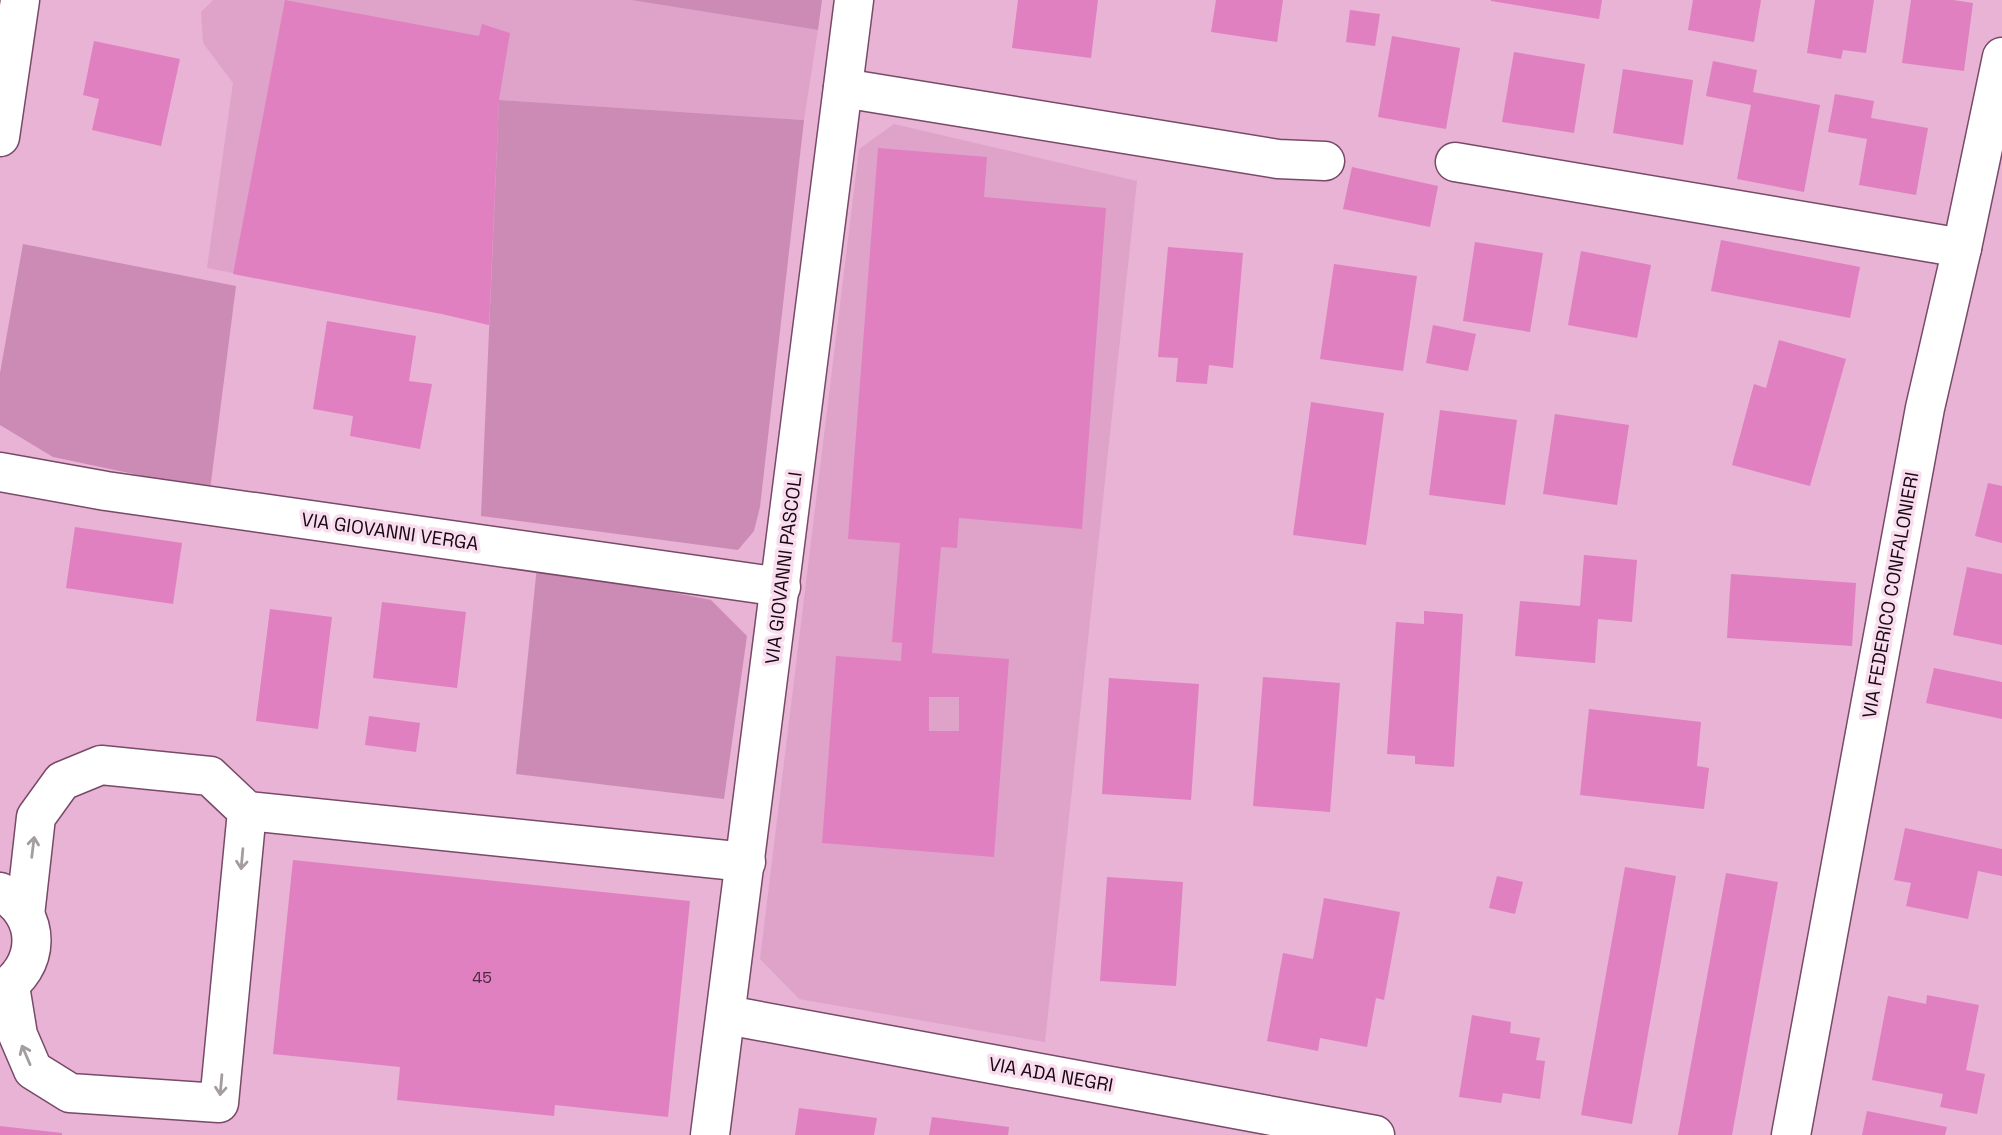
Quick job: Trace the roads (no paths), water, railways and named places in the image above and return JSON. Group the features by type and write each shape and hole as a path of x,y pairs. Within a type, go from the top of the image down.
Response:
{"street":[{"path":"0,137 20,0"},
{"name":"VIA GIOVANNI PASCOLI","path":"710,1135 854,0"},
{"name":"VIA FEDERICO CONFALONIERI","path":"1791,1135 1925,408 2002,57"},
{"path":"843,88 1279,159 1325,161"},
{"path":"1455,162 1962,248"},
{"name":"VIA GIOVANNI VERGA","path":"0,472 106,491 781,587"},
{"path":"247,811 219,1103 70,1093 33,1070 18,1035 5,988 21,974 29,961 32,945 30,929 12,903 36,817 62,781 101,765 210,776 247,811 746,862"},
{"name":"VIA ADA NEGRI","path":"727,1015 1375,1135"}]}
